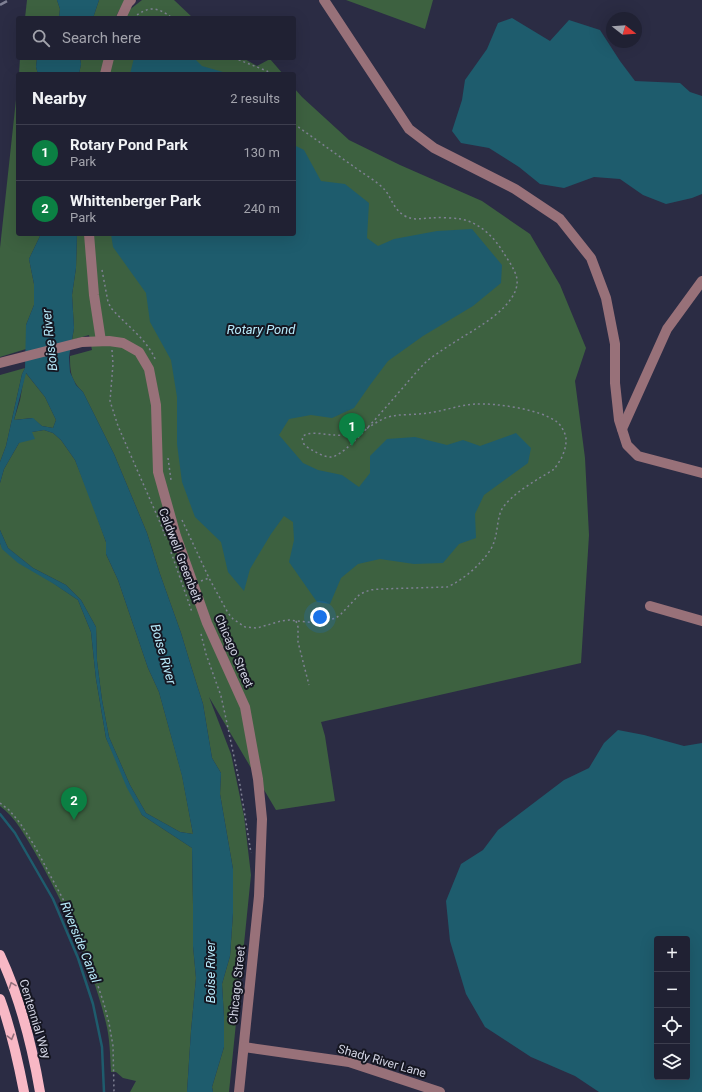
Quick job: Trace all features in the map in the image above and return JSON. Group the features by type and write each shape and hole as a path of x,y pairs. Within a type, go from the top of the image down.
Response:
{"main road":[{"name":"Centennial Way","path":"0,955 3,967 19,1006 28,1036 40,1092"},
{"path":"0,999 13,1041 24,1092"}],"street":[{"path":"122,16 131,0"},
{"path":"324,0 409,129 434,148 515,189 560,219 591,258 606,298 615,344 615,383 619,420 627,445 638,456 702,473"},
{"path":"106,72 108,60"},
{"path":"89,236 94,295 105,341"},
{"path":"622,428 667,329 702,280"},
{"name":"Chicago Street","path":"0,363 82,342 105,341 123,343 138,352 149,369 156,405 158,472 176,536 207,623 245,707 258,779 262,819 259,896 239,1092"},
{"path":"650,606 702,622"},
{"name":"Shady River Lane","path":"244,1047 349,1062 440,1092"}],"path":[{"path":"136,16 148,9 157,9 164,11 170,16"},
{"path":"239,60 268,72"},
{"path":"182,520 209,578 228,613 233,619 245,627 257,628 281,621 316,623 336,618 342,614 360,594 370,590 440,588 455,584 462,579 491,550 502,509 519,492 553,470 558,465 566,443 566,437 561,426 551,419 525,410 486,404 474,404 427,414 392,416 384,418 366,428 353,434 330,435 309,433 305,434 302,441 308,448 316,453 332,457 338,455 344,450 366,428 380,414 420,367 428,360 490,320 500,311 509,302 514,293 517,279 514,270 498,243 475,224 461,219 414,219 403,215 398,211 385,190 296,125"},
{"path":"102,266 110,308 143,340 153,354 157,364"},
{"name":"Caldwell Greenbelt","path":"105,341 113,353 114,364 110,401 118,426 167,540"},
{"path":"168,458 171,480"},
{"name":"Caldwell Greenbelt","path":"169,547 194,616"},
{"path":"296,621 298,628 298,642 310,685"},
{"path":"199,630 221,696 240,785 251,859"},
{"path":"0,803 9,810 20,823 34,845 64,901 90,962 109,1024 113,1046 114,1092"}],"green space":[{"path":"27,0 57,0 60,9 59,16 25,16"},
{"path":"99,0 125,0 116,16 94,16"},
{"path":"142,0 174,0 191,16 122,16"},
{"path":"346,0 433,0 425,29"},
{"path":"20,60 37,60 37,72 19,72"},
{"path":"80,60 246,60 257,66 271,60 281,72 79,72"},
{"path":"296,90 349,140 400,165 482,201 530,234 560,285 586,348 575,381 585,458 589,535 581,663 321,722 325,736 335,801 276,810 209,697 231,754 244,816 251,875 229,1092 213,1092 212,1087 224,1047 222,984 230,956 233,913 233,869 220,794 221,773 212,758 203,704 147,533 114,454 83,392 76,384 72,376 70,356 92,350 89,335 72,340 74,328 72,295 76,268 77,236 296,236"},
{"path":"16,100 16,236 40,236 29,259 34,284 34,305 26,325 26,349 0,357 0,248"},
{"path":"25,368 22,374 6,446 0,462 0,375"},
{"path":"25,372 45,397 56,420 53,428 42,426 32,418 14,420 20,400"},
{"path":"44,430 53,433 61,440 75,460 90,497 106,542 106,554 118,580 148,668 159,692 182,775 193,834 180,832 146,813 130,785 109,737 97,661 96,627 81,600 66,585 33,568 8,548 0,530 0,483 4,469 19,443 32,432"},
{"path":"0,543 3,549 78,600 91,632 96,679 106,738 142,815 192,848 193,946 196,978 187,1092 130,1092 136,1081 123,1078 116,1072 111,1072 109,1041 105,1018 89,967 75,933 51,882 23,832 15,820 0,806"}],"water":[{"path":"57,0 99,0 94,16 59,16 60,9"},
{"path":"512,18 550,41 569,20 600,30 606,39 606,48 612,48 635,81 680,83 690,92 702,96 702,194 666,204 643,195 620,179 594,177 564,188 540,184 519,167 489,148 461,143 452,131 462,100 465,80 487,49 498,23"},
{"path":"37,60 80,60 81,64 79,72 37,72"},
{"path":"134,60 196,60 202,66 223,72 130,72"},
{"name":"Rotary Pond","path":"296,146 304,150 321,181 345,184 369,203 367,238 378,246 394,239 437,231 472,229 502,265 501,283 473,306 423,336 388,361 354,408 332,418 311,415 289,419 279,435 303,463 318,470 342,475 359,487 370,473 370,456 387,439 415,437 447,445 463,440 480,446 516,433 531,448 528,463 484,495 475,514 476,538 459,544 443,563 414,564 380,559 358,564 341,578 330,604 317,602 289,562 294,540 293,522 284,516 271,534 250,569 244,591 228,572 221,542 195,517 182,482 177,444 177,397 171,360 150,322 146,293 113,247 111,236 296,236"},
{"name":"Boise River","path":"40,236 77,236 76,268 72,295 74,328 69,357 70,372 76,385 83,392 114,454 147,533 203,704 212,758 221,773 220,794 233,869 233,913 230,956 222,984 224,1047 212,1087 213,1092 187,1092 196,978 193,946 192,848 142,815 127,788 106,738 96,679 91,632 78,600 18,563 2,549 0,543 0,530 8,548 33,568 66,585 81,600 96,627 97,661 109,737 130,785 146,813 180,832 193,834 182,776 159,692 148,668 118,580 106,554 106,542 75,460 61,440 53,433 44,430 32,432 35,439 19,443 4,469 0,483 0,462 6,446 22,374 25,368 26,325 34,305 34,284 29,259","holes":["26,373 45,397 56,420 53,428 42,426 33,418 14,420"]},
{"path":"618,730 644,735 684,746 702,743 702,1092 599,1092 575,1076 531,1057 485,1027 466,994 450,941 446,901 461,864 483,850 498,830 564,780 589,768 604,743"}],"waterway":[{"name":"Riverside Canal","path":"0,814 15,833 53,899 78,958 93,1004 102,1047 104,1092"}],"railway":[{"path":"0,5 9,0"}],"place":[{"name":"Rotary Pond Park","path":"352,446"},
{"name":"Whittenberger Park","path":"74,820"}]}
